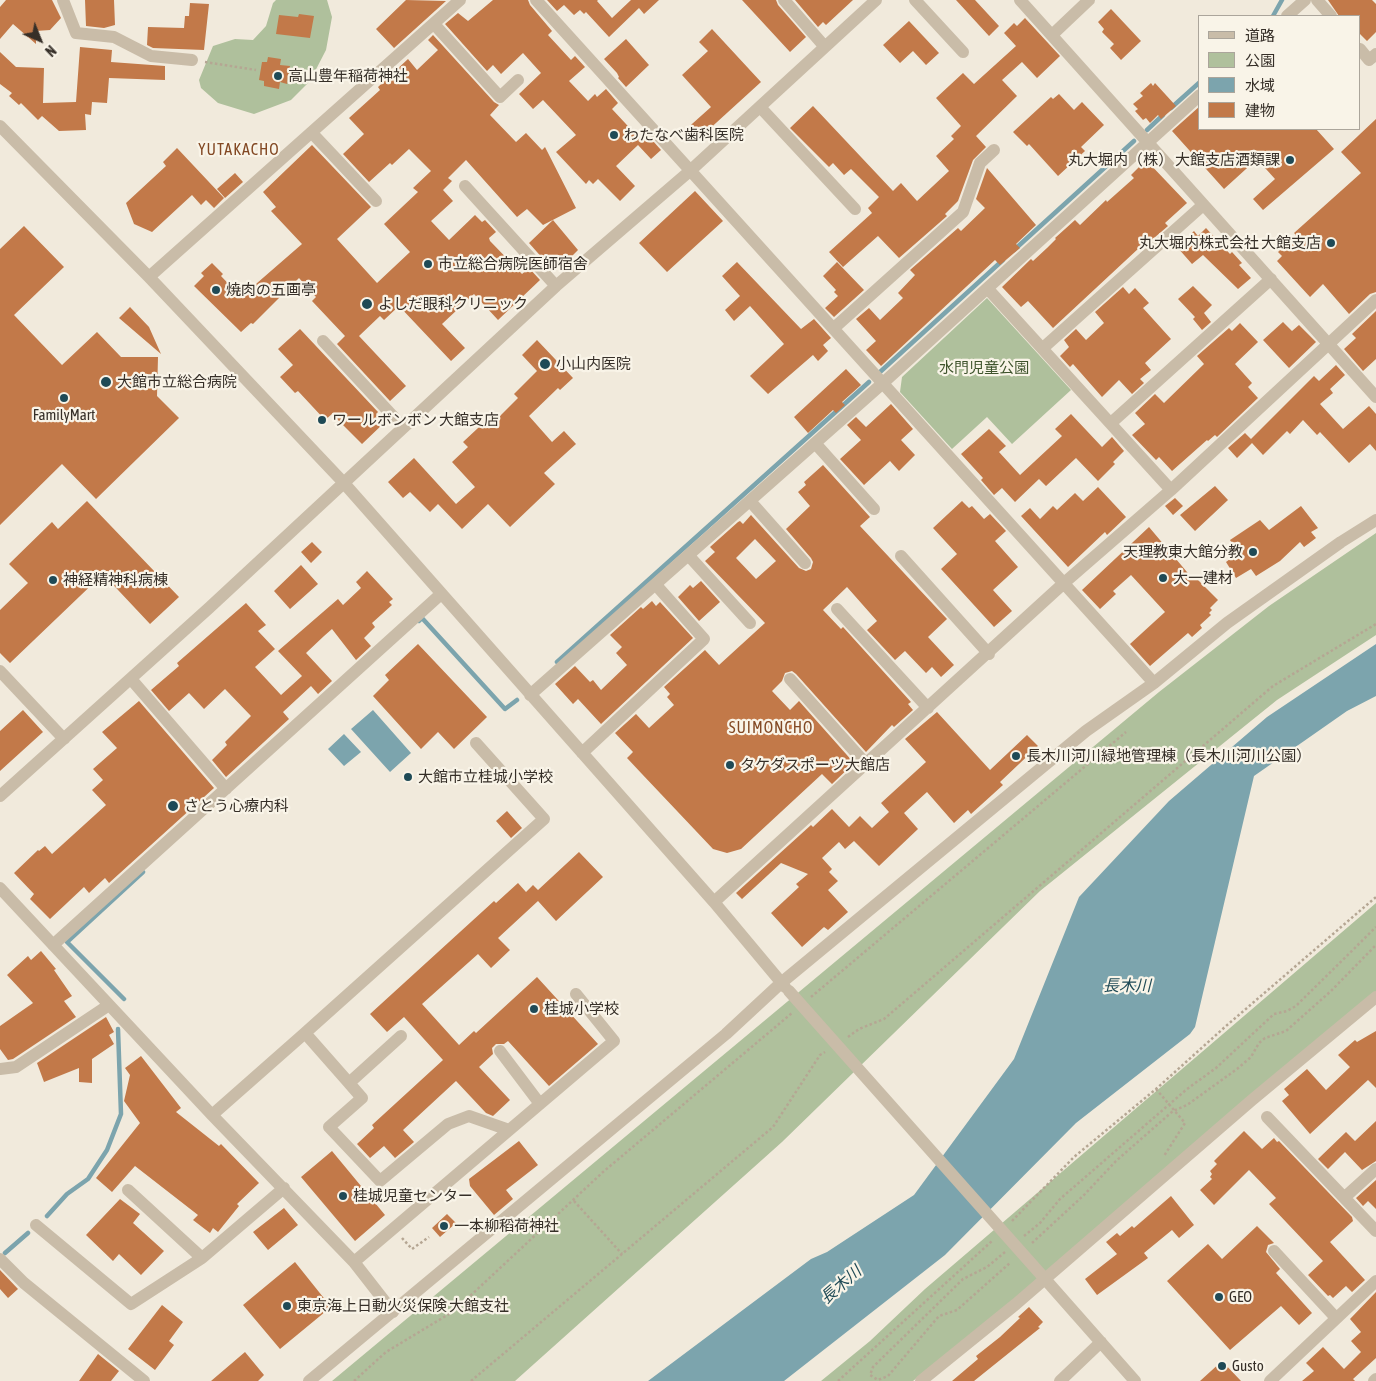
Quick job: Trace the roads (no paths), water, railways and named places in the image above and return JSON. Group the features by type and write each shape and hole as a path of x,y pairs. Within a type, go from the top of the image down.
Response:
{"street":[{"path":"63,0 76,33 114,37 151,56 192,60"},
{"path":"149,277 460,0"},
{"path":"536,0 1154,683"},
{"path":"784,0 825,47"},
{"path":"0,796 131,679 556,286 691,170 876,0"},
{"path":"915,0 963,52"},
{"path":"1020,0 1376,397"},
{"path":"1052,35 1089,0"},
{"path":"1288,15 1305,0"},
{"path":"1317,0 1330,15"},
{"path":"434,24 500,97 518,80"},
{"path":"1361,50 1369,60 1376,54"},
{"path":"530,694 815,444 1198,97"},
{"path":"760,107 855,209"},
{"path":"0,126 149,277 343,482 714,902 785,987 1135,1381"},
{"path":"312,133 376,201"},
{"path":"834,328 963,212 980,163 994,150"},
{"path":"465,186 556,286"},
{"path":"1043,348 1203,205"},
{"path":"1111,423 1271,279"},
{"path":"988,289 1171,490"},
{"path":"714,902 1064,584 1171,490 1328,342 1376,300"},
{"path":"323,341 403,427"},
{"path":"815,444 874,509"},
{"path":"750,501 805,563"},
{"path":"309,1381 785,987 1086,731 1154,683 1227,623 1376,520"},
{"path":"688,556 750,623"},
{"path":"901,556 988,654"},
{"path":"582,753 704,639 656,584"},
{"path":"54,945 442,594"},
{"path":"838,609 928,708"},
{"path":"0,671 64,739"},
{"path":"131,679 226,789"},
{"path":"790,679 866,764"},
{"path":"212,1115 544,819 476,743"},
{"path":"0,888 212,1115 354,1262 393,1312"},
{"path":"354,1262 614,1042 576,994"},
{"path":"921,1381 1045,1279 1252,1100 1376,997"},
{"path":"0,1069 16,1067 109,1005"},
{"path":"305,1032 362,1098 329,1127 380,1181 448,1124 469,1116 509,1130"},
{"path":"349,1083 401,1036"},
{"path":"500,1050 540,1104"},
{"path":"1267,1117 1376,1231"},
{"path":"1345,1197 1376,1169"},
{"path":"36,1225 131,1304 202,1258 284,1188"},
{"path":"128,1190 202,1258"},
{"path":"1274,1251 1336,1318"},
{"path":"0,1259 24,1282 144,1381"},
{"path":"1270,1381 1376,1281"},
{"path":"1060,1381 1101,1342"}],"water":[{"name":"長木川","path":"1376,644 1376,696 1347,711 1254,776 1195,1027 1190,1034 1076,1123 945,1255 784,1381 648,1381 811,1259 827,1252 914,1195 1014,1059 1079,897 1169,801 1267,717"},
{"path":"373,710 411,753 390,772 351,729"},
{"path":"344,734 361,752 344,766 328,749"}],"waterway":[{"path":"1274,15 1282,0"},
{"path":"1171,108 1198,84"},
{"path":"1147,130 1163,115"},
{"path":"1014,250 1134,141"},
{"path":"880,372 1003,260"},
{"path":"557,662 869,382"},
{"path":"419,621 422,618 505,709 517,700"},
{"path":"124,999 67,942 143,872"},
{"path":"47,1216 67,1194 88,1179 107,1150 121,1114 118,1029"},
{"path":"5,1253 28,1233"}],"place":[{"name":"高山豊年稲荷神社","path":"278,76"},
{"name":"わたなべ歯科医院","path":"614,135"},
{"name":"丸大堀内（株） 大館支店酒類課","path":"1290,160"},
{"name":"丸大堀内株式会社 大館支店","path":"1331,243"},
{"name":"市立総合病院医師宿舎","path":"428,264"},
{"name":"焼肉の五画亭","path":"216,290"},
{"name":"よしだ眼科クリニック","path":"367,304"},
{"name":"小山内医院","path":"545,364"},
{"name":"大館市立総合病院","path":"106,382"},
{"name":"FamilyMart","path":"64,398"},
{"name":"ワールボンボン 大館支店","path":"322,420"},
{"name":"天理教東大館分教","path":"1253,552"},
{"name":"大一建材","path":"1163,578"},
{"name":"神経精神科病棟","path":"53,580"},
{"name":"長木川河川緑地管理棟（長木川河川公園）","path":"1016,756"},
{"name":"タケダスポーツ大館店","path":"730,765"},
{"name":"大館市立桂城小学校","path":"408,777"},
{"name":"さとう心療内科","path":"173,806"},
{"name":"桂城小学校","path":"534,1009"},
{"name":"桂城児童センター","path":"343,1196"},
{"name":"一本柳稻荷神社","path":"444,1226"},
{"name":"GEO","path":"1219,1297"},
{"name":"東京海上日動火災保険 大館支社","path":"287,1306"},
{"name":"Gusto","path":"1222,1366"}],"district":[{"name":"YUTAKACHO","path":"239,150"},
{"name":"SUIMONCHO","path":"771,728"}],"park label":[{"name":"水門児童公園","path":"984,368"}]}
